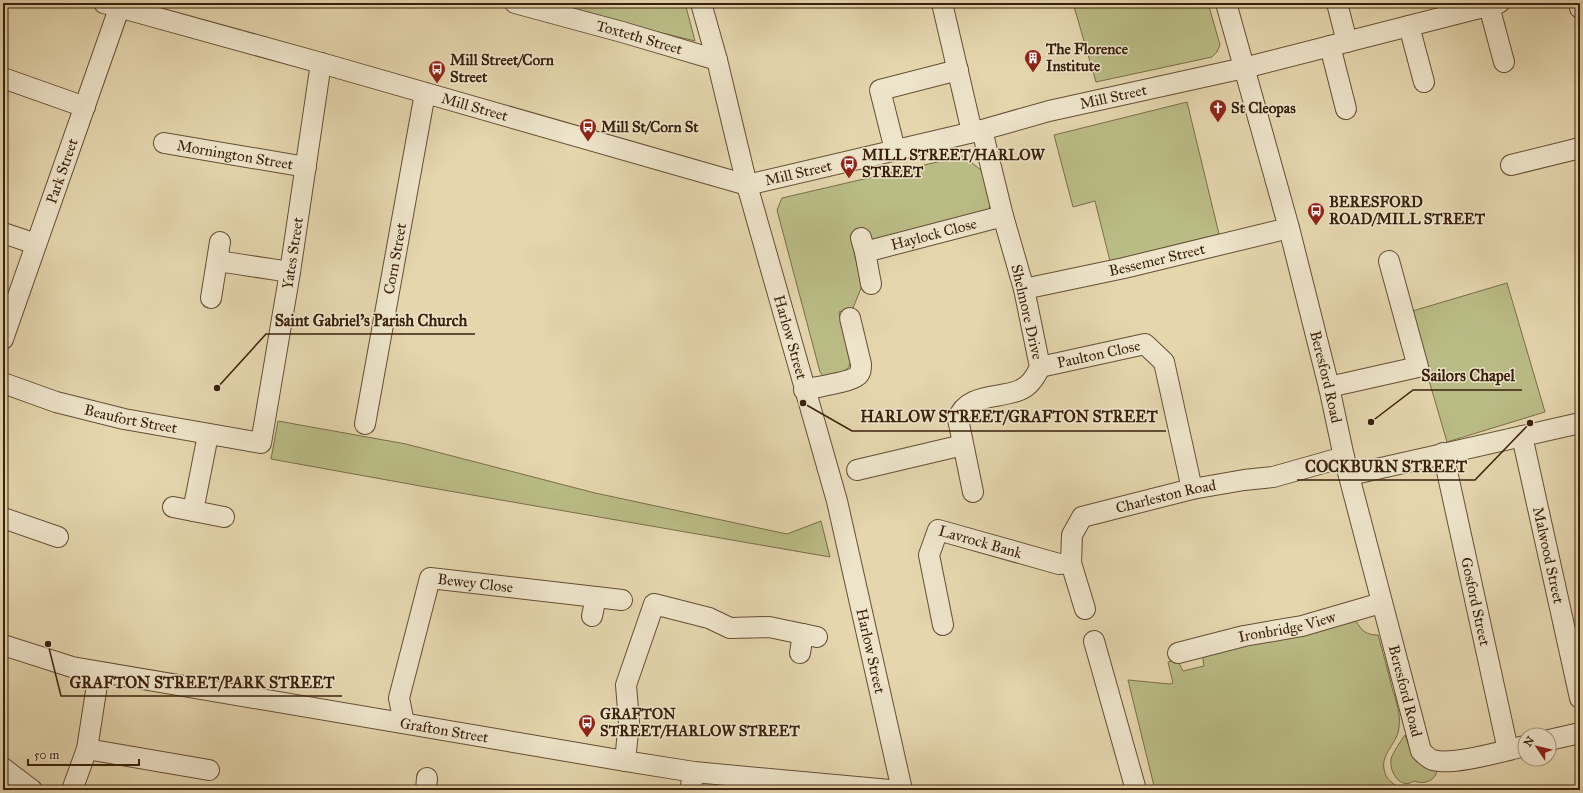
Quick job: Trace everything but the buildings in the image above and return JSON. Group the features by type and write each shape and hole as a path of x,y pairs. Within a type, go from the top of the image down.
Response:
{"street":[{"name":"Toxteth Street","path":"515,3 717,60"},
{"name":"Harlow Street","path":"701,3 717,60 747,185 804,390 837,501 902,790"},
{"name":"Shelmore Drive","path":"942,3 958,70 1024,289 1040,366 1033,380 1021,390 969,403 960,413 958,419 973,492"},
{"name":"Beresford Road","path":"1226,3 1289,228 1381,603 1412,715 1420,751 1432,760 1445,762 1516,748"},
{"path":"1337,3 1338,44 1346,109"},
{"path":"1579,3 1580,8"},
{"path":"1494,4 1504,62"},
{"name":"Mill Street","path":"115,5 747,185 977,131 1049,112 1244,68 1410,26 1445,10 1494,4"},
{"name":"Park Street","path":"3,339 85,107 115,5"},
{"path":"1410,26 1424,82"},
{"name":"Yates Street","path":"261,444 290,272 321,63"},
{"path":"895,150 880,90 958,70"},
{"path":"3,78 85,107"},
{"name":"Corn Street","path":"364,424 425,93"},
{"name":"Mornington Street","path":"164,144 306,167"},
{"path":"1511,165 1580,148"},
{"name":"Haylock Close","path":"871,284 863,245 1003,216"},
{"name":"Bessemer Street","path":"1024,289 1124,268 1289,228"},
{"path":"3,233 36,244"},
{"path":"210,298 218,261 220,242"},
{"path":"218,261 290,272"},
{"path":"1329,387 1418,367 1389,261"},
{"path":"804,390 850,379 859,375 861,364 850,318"},
{"name":"Paulton Close","path":"1040,366 1145,344 1164,362 1192,488"},
{"name":"Beaufort Street","path":"3,383 63,404 124,419 261,444"},
{"name":"Charleston Road","path":"1085,609 1071,563 1072,535 1082,517 1192,488 1443,453 1580,423"},
{"path":"193,511 208,435"},
{"name":"Malwood Street","path":"1522,436 1580,698"},
{"path":"857,470 963,445"},
{"name":"Gosford Street","path":"1443,453 1516,748"},
{"path":"173,507 224,517"},
{"path":"3,518 58,537"},
{"name":"Lavrock Bank","path":"943,625 929,555 938,530 1059,564 1071,563"},
{"name":"Bewey Close","path":"404,723 399,698 430,578 594,606 622,600"},
{"name":"Ironbridge View","path":"1188,656 1244,636 1302,626 1381,603"},
{"path":"625,761 629,722 626,685 654,604 708,618 730,628 769,626 810,636 800,653"},
{"path":"1094,641 1136,790"},
{"name":"Grafton Street","path":"3,645 72,667 625,761 692,781 890,790"},
{"path":"72,790 87,749 99,672"},
{"path":"1557,738 1580,733"},
{"path":"87,749 209,770"},
{"path":"3,768 32,790"}],"green space":[{"path":"539,3 685,3 695,41"},
{"path":"1073,3 1208,3 1220,45 1217,52 1212,57 1096,82"},
{"path":"1187,102 1219,234 1110,261 1095,201 1073,207 1054,135"},
{"path":"963,156 981,170 991,203 989,209 985,213 870,240 866,230 850,235 862,286 853,308 839,312 850,363 849,367 844,371 823,376 820,372 777,210 782,198"},
{"path":"1507,283 1545,412 1447,442 1409,312"},
{"path":"278,421 406,444 595,493 787,534 821,521 830,557 271,459"},
{"path":"1356,621 1365,632 1378,635 1399,713 1398,733 1385,758 1384,769 1390,781 1402,787 1402,790 1155,790 1128,680 1170,684 1173,683 1168,662 1178,661 1183,671 1204,666 1203,659 1206,654"},
{"path":"1405,735 1412,754 1437,770 1434,777 1429,781 1422,783 1414,781 1409,783 1400,782 1394,774 1391,759"}],"place":[{"name":"The Florence Institute","path":"1033,73"},
{"name":"Mill Street/Corn Street","path":"437,84"},
{"name":"St Cleopas","path":"1218,123"},
{"name":"Mill St/Corn St","path":"588,142"},
{"name":"MILL STREET/HARLOW STREET","path":"849,179"},
{"name":"BERESFORD ROAD/MILL STREET","path":"1316,226"},
{"name":"Saint Gabriel's Parish Church","path":"217,388"},
{"name":"HARLOW STREET/GRAFTON STREET","path":"803,403"},
{"name":"Sailors Chapel","path":"1371,422"},
{"name":"COCKBURN STREET","path":"1530,423"},
{"name":"GRAFTON STREET/PARK STREET","path":"48,644"},
{"name":"GRAFTON STREET/HARLOW STREET","path":"587,738"}]}
